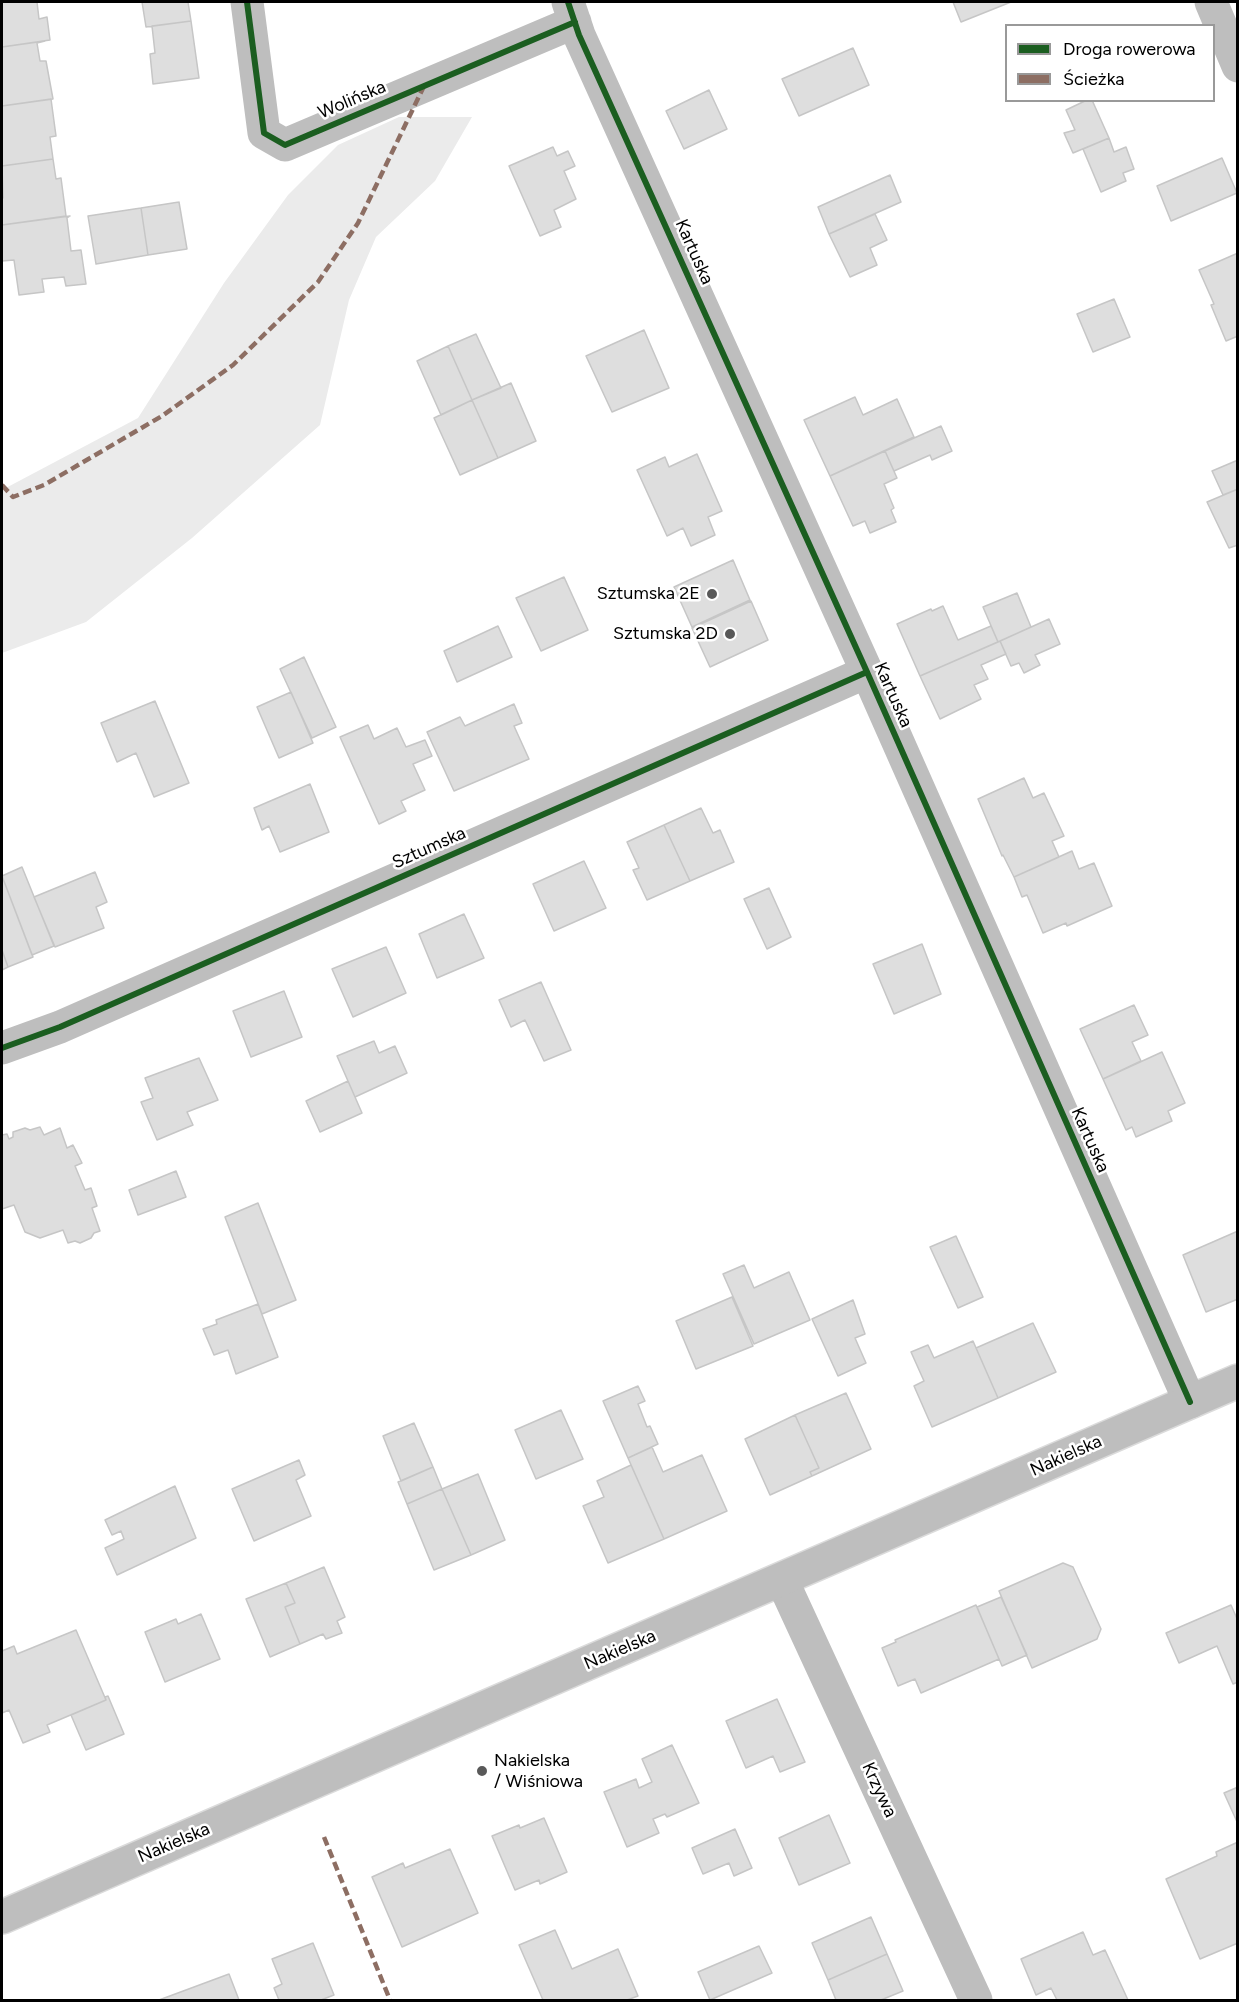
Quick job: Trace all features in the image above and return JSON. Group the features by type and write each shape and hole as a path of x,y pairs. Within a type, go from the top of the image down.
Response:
{"street":[{"name":"Wolińska","path":"247,2 264,133 285,145 572,12"},
{"path":"1211,2 1238,66"},
{"name":"Kartuska","path":"572,12 1190,1402"},
{"name":"Sztumska","path":"2,1048 60,1027 867,672"},
{"name":"Nakielska","path":"2,1917 1238,1382"},
{"name":"Krzywa","path":"782,1580 976,2001"}],"shaded area":[{"path":"399,117 472,117 435,181 376,237 349,300 320,425 192,538 86,622 2,653 2,490 138,418 224,283 288,195 338,145"}],"building":[{"path":"2,2 37,2 39,19 47,17 50,40 2,47"},
{"path":"142,2 188,2 191,21 146,27"},
{"path":"953,2 1011,2 961,22"},
{"path":"191,21 199,78 153,84 150,54 155,53 152,26"},
{"path":"45,41 37,43 40,61 46,61 53,99 2,106 2,47"},
{"path":"853,48 869,85 799,116 782,79"},
{"path":"709,90 727,129 684,149 666,111"},
{"path":"51,99 56,136 50,137 53,159 2,166 2,106"},
{"path":"1083,102 1093,102 1109,138 1073,153 1064,133 1075,130 1066,110"},
{"path":"1109,138 1114,152 1126,147 1134,169 1123,173 1126,181 1101,192 1083,149"},
{"path":"553,147 557,156 568,151 575,166 564,171 576,199 554,210 561,227 540,236 509,166"},
{"path":"1222,158 1237,193 1171,221 1157,186"},
{"path":"53,159 56,179 61,178 66,216 2,225 2,166"},
{"path":"890,175 901,202 829,234 818,207"},
{"path":"179,202 187,249 148,255 141,208"},
{"path":"141,208 148,255 96,264 88,216"},
{"path":"875,214 887,240 870,248 877,265 850,277 829,234"},
{"path":"70,216 67,218 71,251 81,250 86,284 66,286 64,277 42,279 44,292 19,295 14,260 2,261 2,225"},
{"path":"1238,253 1238,336 1226,341 1211,305 1214,304 1199,270"},
{"path":"1114,299 1130,337 1093,352 1077,314"},
{"path":"644,330 669,388 612,412 586,356"},
{"path":"476,334 501,388 472,400 448,346"},
{"path":"448,346 472,400 441,415 417,361"},
{"path":"511,383 536,441 498,458 472,400"},
{"path":"855,397 863,415 897,399 914,437 830,476 804,420"},
{"path":"472,400 498,458 460,475 434,418"},
{"path":"941,426 952,451 932,460 930,455 894,471 885,451"},
{"path":"885,451 897,478 884,484 894,508 891,510 896,522 870,533 865,521 853,526 830,476"},
{"path":"697,454 722,511 708,517 715,535 691,546 683,528 667,536 637,470 665,457 669,467"},
{"path":"1238,460 1238,489 1223,495 1212,471"},
{"path":"1238,489 1238,545 1229,548 1207,502"},
{"name":"Sztumska 2E","path":"733,560 750,600 692,627 674,587"},
{"path":"564,577 588,630 541,651 516,598"},
{"path":"1017,593 1031,627 998,642 983,607"},
{"name":"Sztumska 2D","path":"751,601 768,640 710,667 692,628"},
{"path":"943,606 958,640 991,626 998,642 920,676 897,624"},
{"path":"1049,619 1060,644 1035,655 1040,665 1024,673 1019,663 1011,666 1000,641"},
{"path":"498,626 512,657 457,682 444,651"},
{"path":"1000,641 1006,654 981,665 988,679 974,685 981,699 940,719 920,676"},
{"path":"304,657 336,727 312,738 280,669"},
{"path":"291,692 313,743 279,758 257,707"},
{"path":"155,701 189,783 154,797 136,753 117,762 101,723"},
{"path":"514,704 522,723 514,726 529,759 454,791 427,732 460,717 465,726"},
{"path":"368,725 374,739 397,728 406,747 425,740 432,756 413,764 425,790 401,801 406,811 379,824 340,737"},
{"path":"1024,778 1033,798 1044,793 1064,836 1052,841 1059,857 1014,877 1002,856 978,799"},
{"path":"310,784 329,832 280,852 269,826 262,830 254,808"},
{"path":"701,808 713,833 720,830 734,862 690,881 664,825"},
{"path":"664,825 690,881 647,900 633,870 639,868 627,842"},
{"path":"1072,851 1079,869 1094,863 1112,906 1067,926 1066,923 1043,933 1027,895 1022,897 1014,877"},
{"path":"584,861 606,908 554,931 533,884"},
{"path":"22,867 54,946 32,955 2,876"},
{"path":"95,872 107,902 96,907 104,928 55,947 34,897"},
{"path":"2,876 33,957 8,967 2,950"},
{"path":"769,888 791,937 767,949 744,899"},
{"path":"464,914 484,958 437,978 419,934"},
{"path":"922,944 941,994 894,1014 873,964"},
{"path":"386,947 406,993 353,1017 332,969"},
{"path":"2,950 8,967 2,970"},
{"path":"541,982 571,1050 544,1061 525,1020 511,1027 499,1000"},
{"path":"284,991 302,1037 251,1057 233,1011"},
{"path":"1134,1005 1148,1035 1132,1042 1141,1061 1103,1079 1080,1029"},
{"path":"374,1041 379,1053 395,1046 407,1073 355,1097 337,1056"},
{"path":"1162,1052 1185,1103 1168,1111 1172,1121 1136,1137 1132,1127 1126,1130 1103,1079"},
{"path":"199,1058 218,1100 187,1112 193,1125 157,1140 141,1102 153,1098 145,1078"},
{"path":"348,1081 362,1113 320,1132 306,1101"},
{"path":"40,1127 44,1135 60,1128 67,1148 73,1145 82,1163 75,1166 85,1190 91,1188 97,1206 92,1208 100,1231 80,1243 75,1241 68,1243 63,1230 40,1238 25,1232 14,1205 2,1209 2,1135 7,1134 9,1139 13,1137 13,1132"},
{"path":"176,1171 186,1197 138,1215 129,1190"},
{"path":"258,1203 296,1300 262,1314 225,1217"},
{"path":"1238,1231 1238,1299 1206,1312 1183,1255"},
{"path":"956,1236 983,1297 958,1308 930,1247"},
{"path":"744,1265 754,1288 789,1272 810,1320 754,1344 723,1274"},
{"path":"732,1297 753,1346 696,1369 676,1321"},
{"path":"853,1300 865,1334 855,1338 866,1363 838,1376 812,1319"},
{"path":"258,1304 278,1357 236,1374 228,1350 214,1355 203,1329 217,1324 216,1320"},
{"path":"1033,1323 1056,1372 998,1398 976,1348"},
{"path":"973,1341 998,1398 932,1427 914,1386 924,1381 911,1352 928,1345 934,1358"},
{"path":"638,1386 645,1401 638,1404 647,1427 650,1426 658,1444 628,1458 603,1401"},
{"path":"846,1393 871,1449 812,1476 810,1472 819,1468 795,1415"},
{"path":"561,1410 583,1459 536,1479 515,1430"},
{"path":"795,1415 819,1468 810,1472 812,1476 770,1495 745,1439"},
{"path":"414,1423 433,1467 401,1481 383,1436"},
{"path":"652,1447 663,1472 702,1455 727,1511 664,1539 628,1458"},
{"path":"299,1460 305,1475 296,1480 311,1516 254,1541 232,1489"},
{"path":"631,1465 664,1539 608,1563 583,1506 604,1497 597,1481"},
{"path":"433,1467 442,1489 407,1504 398,1482"},
{"path":"478,1474 505,1540 471,1555 442,1489"},
{"path":"175,1486 196,1538 117,1575 105,1548 124,1539 121,1531 112,1535 105,1520"},
{"path":"442,1489 471,1555 434,1570 407,1504"},
{"path":"1063,1563 1073,1567 1101,1629 1097,1639 1032,1668 999,1591"},
{"path":"324,1567 345,1617 337,1621 342,1633 326,1639 323,1634 300,1644 285,1607 295,1603 286,1583"},
{"path":"286,1583 295,1603 285,1607 300,1644 270,1657 246,1599"},
{"path":"1001,1597 1027,1655 1002,1666 977,1607"},
{"path":"976,1605 999,1659 921,1693 915,1679 898,1686 882,1648 896,1642 895,1640"},
{"path":"1231,1605 1238,1621 1238,1682 1233,1684 1217,1646 1179,1663 1166,1633"},
{"path":"201,1614 220,1659 165,1682 145,1632 176,1619 178,1624"},
{"path":"76,1630 106,1700 47,1725 50,1732 23,1743 9,1710 2,1713 2,1651 14,1646 17,1654"},
{"path":"108,1696 124,1734 86,1750 71,1715 106,1700 105,1697"},
{"path":"777,1699 805,1762 780,1772 773,1756 746,1768 726,1721"},
{"path":"672,1745 699,1803 667,1817 665,1814 653,1819 659,1833 627,1847 604,1792 636,1779 639,1788 652,1782 642,1759"},
{"path":"1238,1787 1238,1824 1224,1793"},
{"path":"829,1815 850,1863 799,1885 779,1838"},
{"path":"544,1818 567,1872 540,1884 539,1880 515,1890 492,1836"},
{"path":"735,1829 752,1868 734,1876 729,1863 703,1874 692,1848"},
{"path":"1238,1842 1238,1943 1200,1959 1166,1879 1217,1856 1216,1852"},
{"path":"450,1849 478,1913 402,1947 372,1877 403,1863 405,1868"},
{"path":"871,1917 887,1954 828,1980 812,1943"},
{"path":"555,1930 572,1969 618,1949 638,1996 627,2000 543,2000 519,1945"},
{"path":"1083,1932 1093,1955 1105,1950 1128,2000 1057,2000 1051,1988 1036,1995 1021,1959"},
{"path":"313,1943 334,1995 321,2000 279,2000 274,1988 282,1984 272,1959"},
{"path":"759,1946 772,1973 710,2000 698,1972"},
{"path":"887,1954 903,1991 881,2000 836,2000 828,1980"},
{"path":"229,1974 239,2000 159,2000"}],"marked path":[{"path":"2,485 13,497 44,485 162,416 233,365 318,282 358,223 424,86"},
{"path":"324,1837 390,2000"}],"cycle path":[{"path":"247,2 264,133 285,145 575,22"},
{"path":"568,2 579,35 867,672 1190,1402"},
{"path":"2,1048 60,1027 867,672"}],"place":[{"name":"Sztumska 2E","path":"712,594"},
{"name":"Sztumska 2D","path":"730,634"},
{"name":"Nakielska / Wiśniowa","path":"482,1771"}]}
